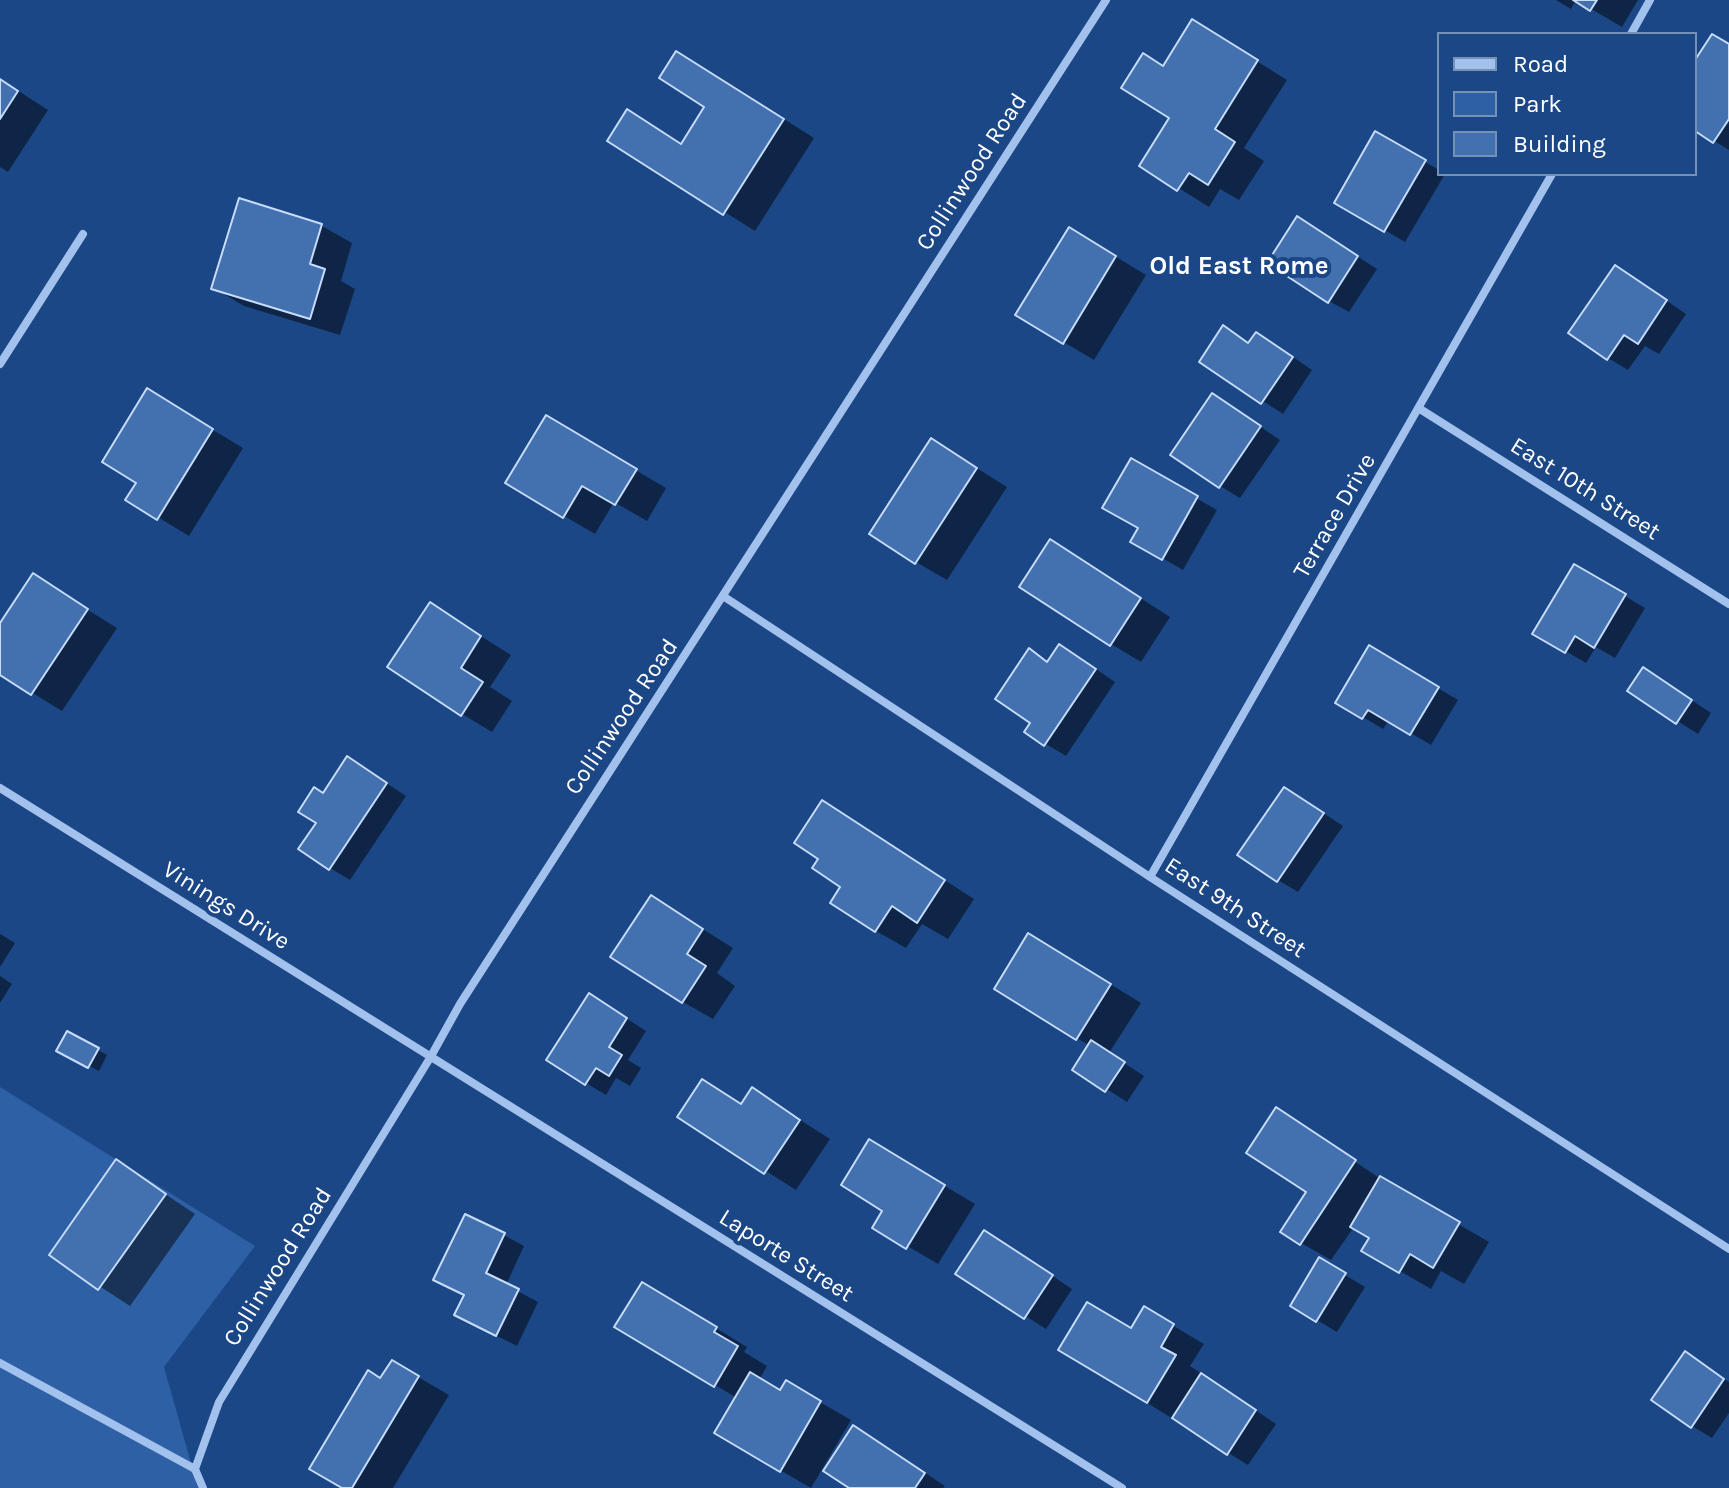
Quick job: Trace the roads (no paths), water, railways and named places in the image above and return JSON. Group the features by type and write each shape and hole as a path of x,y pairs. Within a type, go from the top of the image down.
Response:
{"street":[{"name":"Collinwood Road","path":"195,1469 219,1402 468,991 1106,0"},
{"path":"1632,32 1650,0"},
{"name":"Terrace Drive","path":"1150,877 1551,176"},
{"path":"0,364 83,234"},
{"name":"East 10th Street","path":"1420,409 1729,604"},
{"name":"East 9th Street","path":"723,596 1150,877 1729,1249"},
{"name":"Vinings Drive","path":"0,788 430,1058"},
{"name":"Laporte Street","path":"430,1058 1122,1488"},
{"path":"0,1363 195,1469 203,1488"}],"district":[{"name":"Old East Rome","path":"1239,267"}]}
